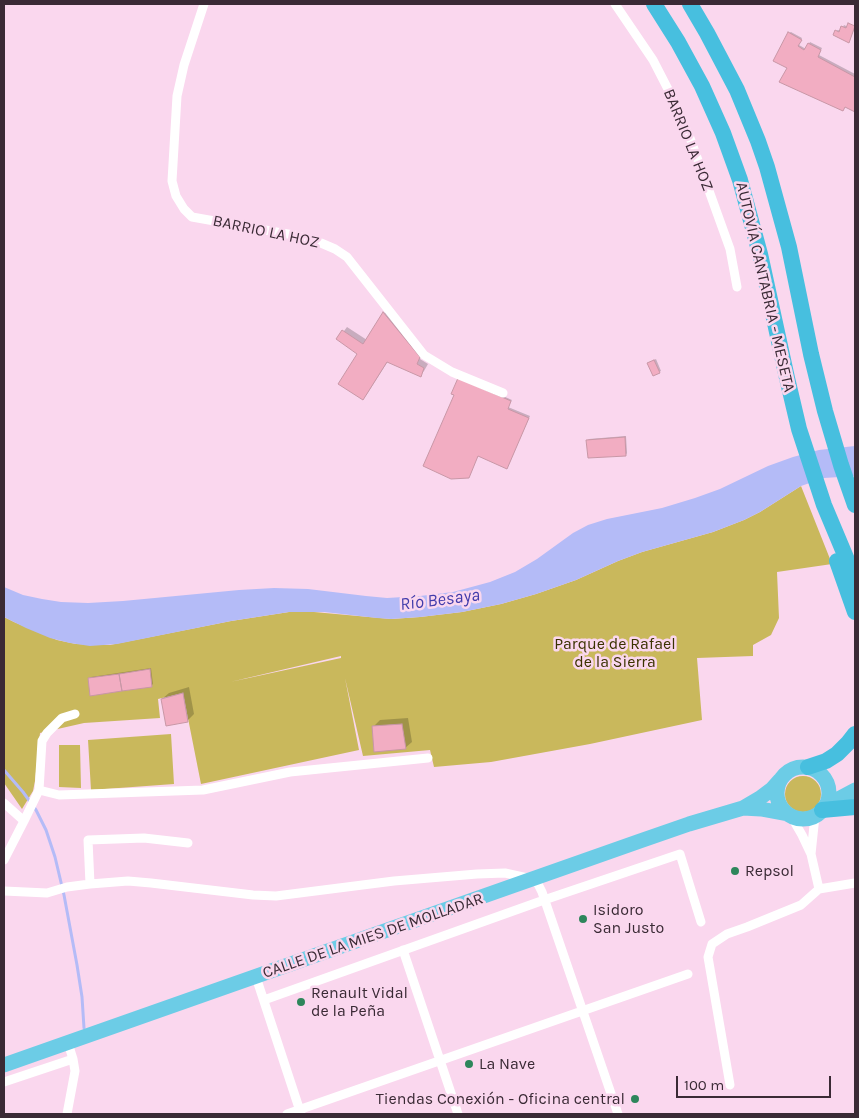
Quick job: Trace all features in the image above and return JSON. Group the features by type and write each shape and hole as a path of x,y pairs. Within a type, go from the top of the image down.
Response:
{"highway":[{"name":"AUTOVÍA CANTABRIA - MESETA","path":"654,4 690,62 713,110 740,180 754,229 752,252 806,480 842,562"},
{"name":"AUTOVÍA CANTABRIA - MESETA","path":"690,4 740,98 767,167 790,247 801,303 824,390 840,466 855,505"},
{"path":"824,390 855,481"},
{"path":"842,562 855,579"},
{"path":"842,562 855,612"},
{"path":"855,734 837,754 808,767 798,767 788,772 780,780 777,790 778,801 780,806 789,815 803,819 855,788"},
{"path":"808,767 825,778 855,788"},
{"path":"821,810 829,795 825,778"},
{"name":"CALLE DE LA MIES DE MOLLADAR","path":"4,1065 681,827 743,808 772,789 780,780"},
{"path":"821,810 855,807"},
{"name":"CALLE DE LA MIES DE MOLLADAR","path":"743,808 761,809 789,815"}],"street":[{"name":"BARRIO LA HOZ","path":"204,4 184,65 177,96 172,181 176,196 184,209 192,217 299,236 335,249 347,257 424,355 452,372 504,393"},
{"name":"BARRIO LA HOZ","path":"615,4 654,60 690,138 730,249 737,287"},
{"path":"4,860 38,793 42,740 62,718 76,714"},
{"path":"38,793 59,795 203,790 290,772 428,758"},
{"path":"4,803 24,821"},
{"path":"810,854 821,810"},
{"path":"789,815 802,835 810,854 819,889"},
{"path":"90,884 88,840 144,838 188,842"},
{"path":"264,1000 544,900 680,854 701,922"},
{"path":"4,891 47,893 67,887 90,884 151,882 253,896 276,896 394,881 477,874 505,873 532,879 538,884 544,900 618,1114"},
{"path":"730,1085 708,957 712,944 727,934 801,906 819,889 855,884"},
{"path":"403,950 458,1114"},
{"path":"287,1114 300,1112 688,974"},
{"path":"256,977 300,1112"},
{"path":"67,1114 75,1071 68,1043"},
{"path":"4,1082 73,1059"}],"green space":[{"name":"Parque de Rafael de la Sierra","path":"801,486 832,564 777,572 779,618 771,635 753,645 753,656 697,658 702,720 590,744 491,762 434,767 430,750 363,756 345,678 359,750 201,784 183,693 158,699 160,718 84,723 40,733 33,791 22,809 4,783 4,617 57,640 76,644 110,645 231,621 289,612 303,611 391,619 462,612 536,594 576,580 642,552 713,532 760,512","holes":["341,656 341,658 230,682"]},
{"path":"171,734 174,784 91,790 88,740"},
{"path":"59,745 80,745 81,788 59,787"},
{"path":"803,776 815,782 821,794 815,806 803,812 791,806 785,794 791,782"}],"water":[{"name":"Río Besaya","path":"855,446 855,476 824,478 801,486 760,512 713,532 642,552 576,580 536,594 462,612 391,619 324,612 289,612 231,621 117,644 90,646 50,638 4,617 4,587 23,595 42,599 88,603 274,588 308,589 387,598 453,592 490,582 515,572 588,525 607,519 662,508 695,498 793,457 819,450"}],"building":[{"path":"848,23 855,26 849,43 833,35 835,30 839,32 841,26 846,28"},
{"path":"788,32 802,40 798,46 804,50 808,43 821,50 818,57 855,77 855,112 845,107 843,111 779,82 787,68 773,61"},
{"path":"383,312 420,357 417,364 424,368 421,377 387,362 363,400 338,384 357,354 336,339 342,330 363,344"},
{"path":"654,360 660,373 653,376 647,363"},
{"path":"458,378 511,401 508,409 529,418 507,469 478,456 469,478 451,479 423,466 454,395 451,394"},
{"path":"625,437 626,456 588,458 586,440"},
{"path":"150,669 152,687 122,691 119,674"},
{"path":"119,674 122,691 90,696 88,678"},
{"path":"183,693 188,722 166,726 161,699"},
{"path":"402,724 406,749 374,752 372,726"}],"waterway":[{"path":"4,770 36,810 46,830 55,857 77,965 84,1028"}],"place":[{"name":"Repsol","path":"735,871"},
{"name":"Isidoro San Justo","path":"583,919"},
{"name":"Renault Vidal de la Peña","path":"301,1002"},
{"name":"La Nave","path":"469,1064"},
{"name":"Tiendas Conexión - Oficina central","path":"635,1099"}]}
